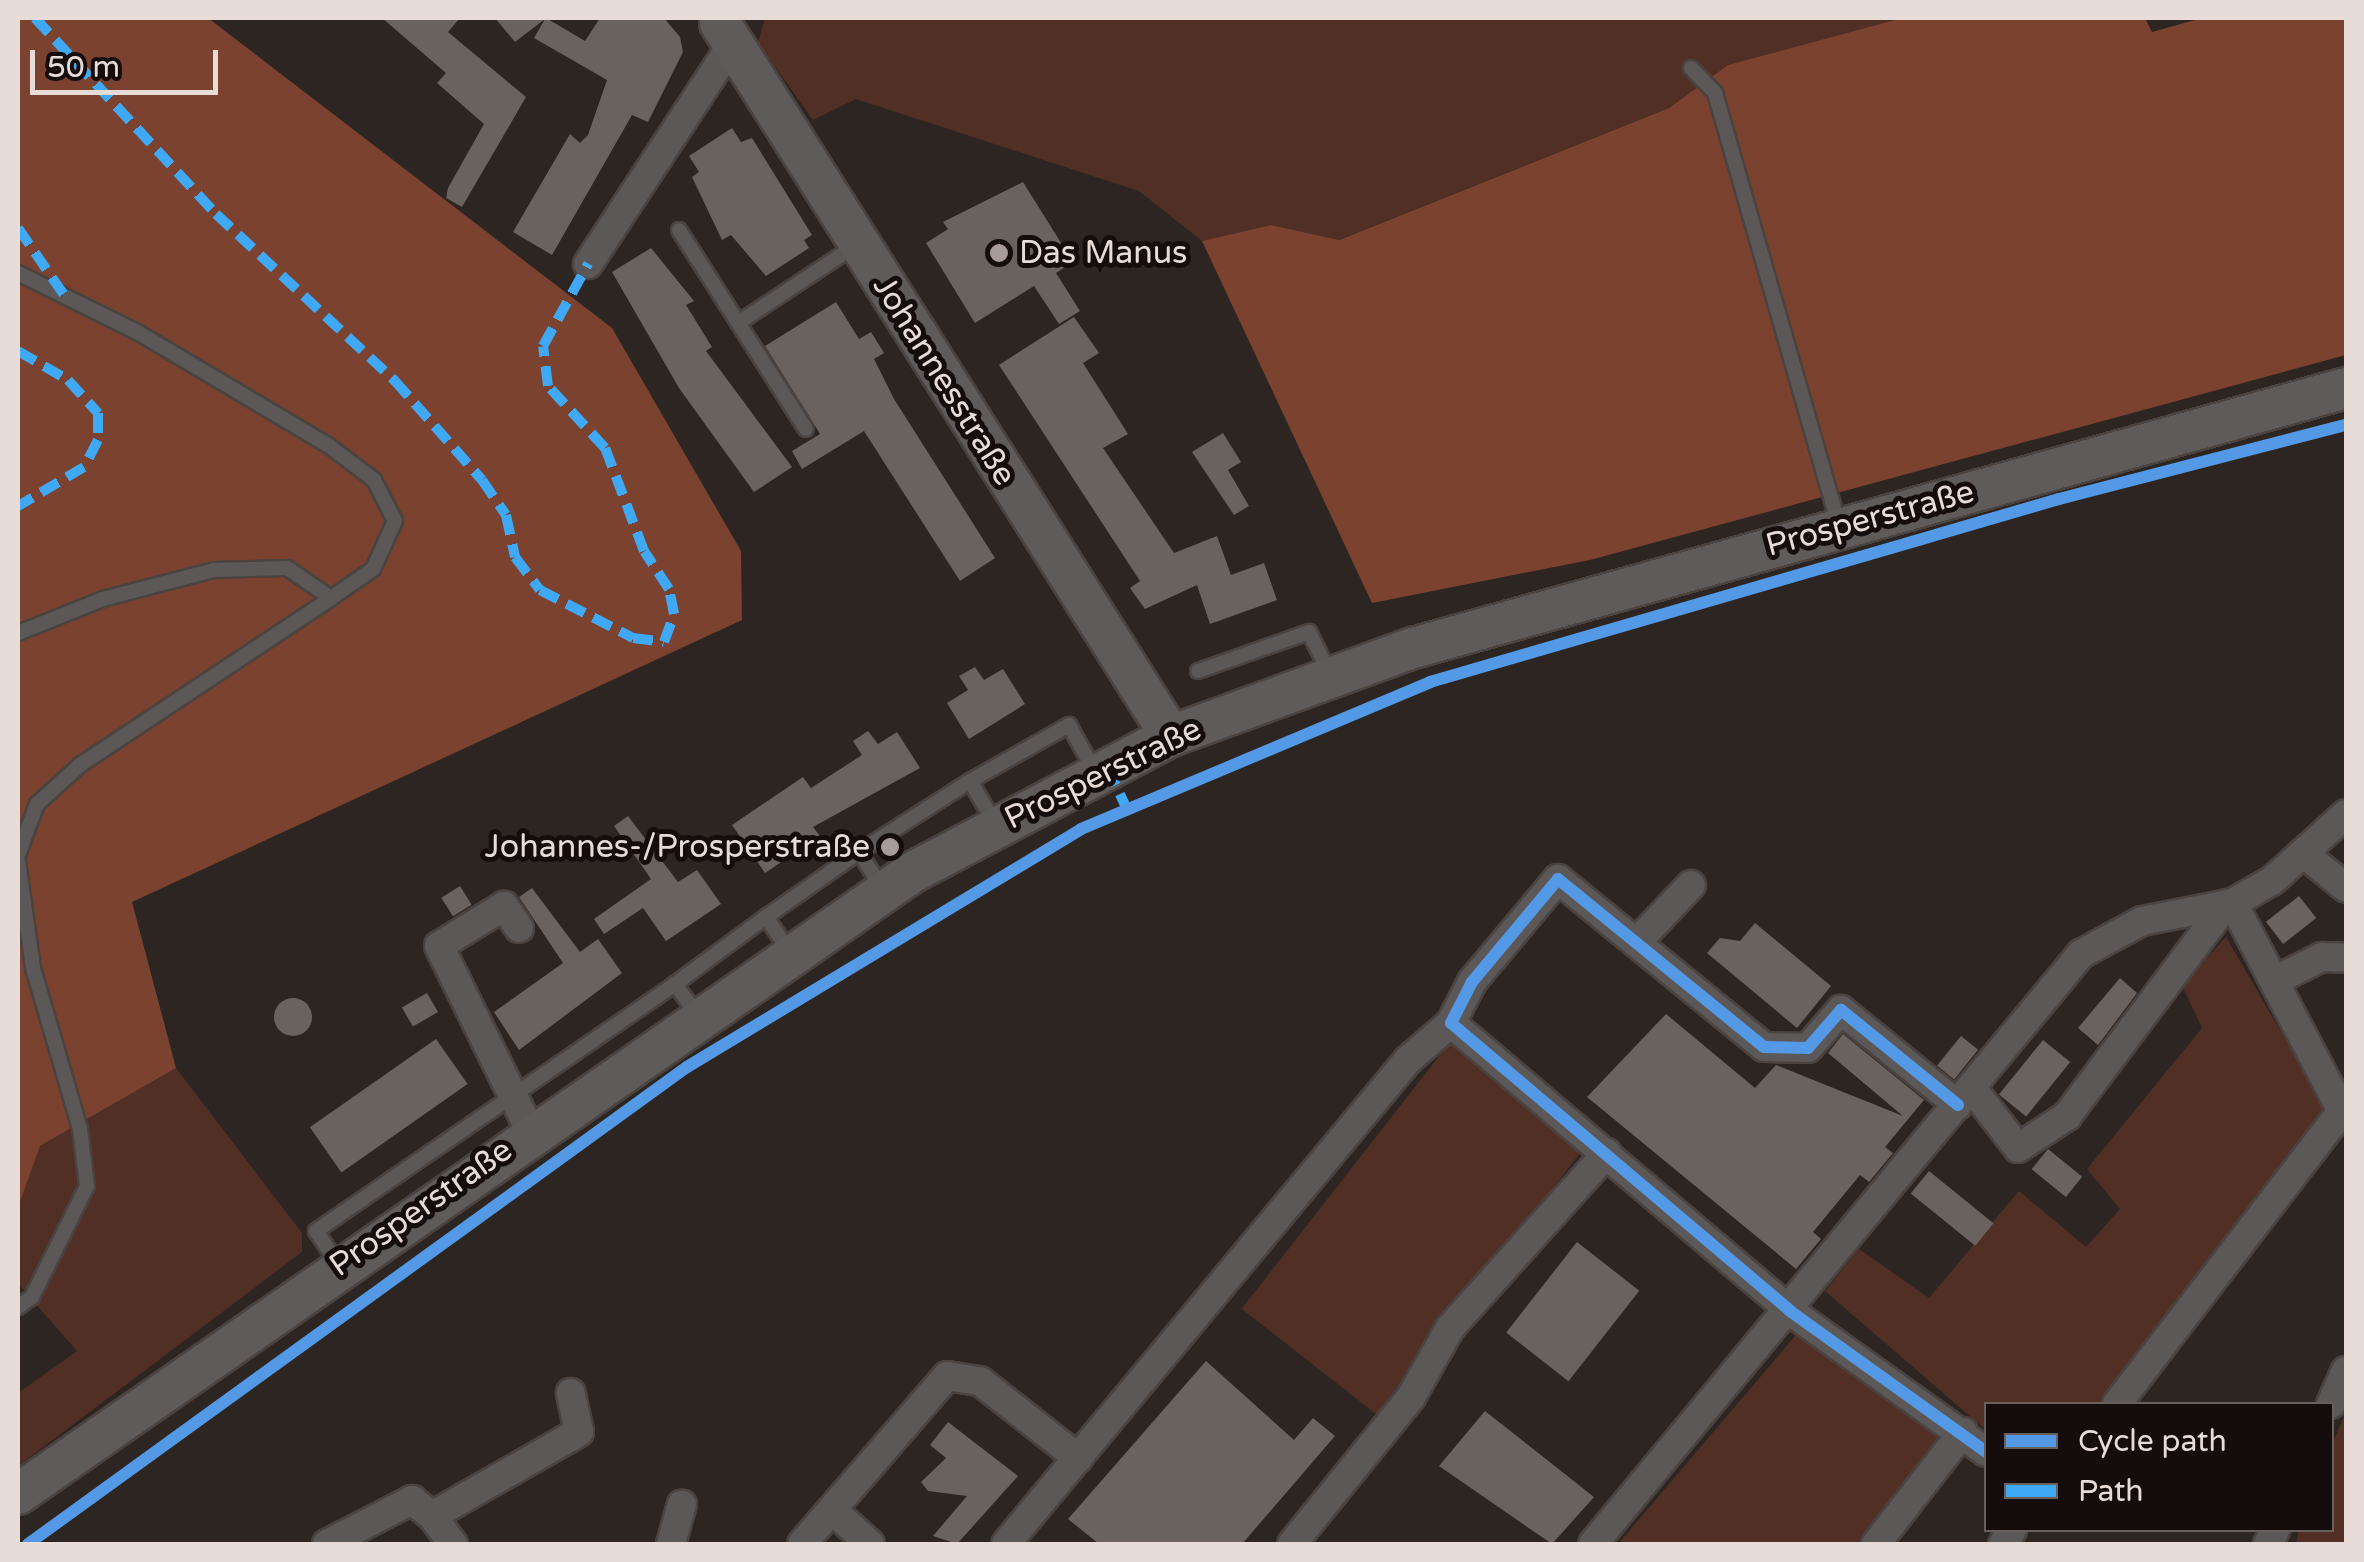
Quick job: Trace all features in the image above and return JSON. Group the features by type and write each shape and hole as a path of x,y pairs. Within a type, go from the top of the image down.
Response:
{"main road":[{"name":"Johannesstraße","path":"719,25 1171,736"},
{"name":"Prosperstraße","path":"18,1494 531,1132 884,891 996,825 1171,736 1332,678 1839,527 2346,388"}],"street":[{"path":"588,264 719,25"},
{"path":"1006,1544 1408,1060 1452,1023 1472,982 1558,879 1764,1047 1808,1048 1841,1010 1964,1096 2018,1148 2067,1116 2230,904 2342,827"},
{"path":"2303,853 2346,888"},
{"path":"1638,942 1690,886"},
{"path":"2120,1402 2344,1110 2230,904"},
{"path":"1594,1544 1964,1096 2102,938 2230,904"},
{"path":"519,928 504,906 438,946 508,1099 531,1132"},
{"path":"2274,981 2322,957 2346,958"},
{"path":"1452,1023 1790,1311 1984,1450"},
{"path":"1292,1544 1410,1397 1450,1328 1607,1152"},
{"path":"2332,1402 2346,1371"},
{"path":"802,1544 947,1376 980,1381 1078,1458"},
{"path":"432,1516 579,1432 571,1394"},
{"path":"1876,1544 1963,1432"},
{"path":"327,1544 412,1500 432,1516 453,1544"},
{"path":"671,1544 682,1504"},
{"path":"832,1510 870,1544"}],"lane":[{"path":"1691,68 1715,93 1839,527"},
{"path":"679,230 806,430"},
{"path":"738,323 858,244"},
{"path":"18,273 203,369 374,480 395,521 388,548 332,598 80,765 38,804 18,858 33,968 80,1129 87,1186 32,1296 18,1307"},
{"path":"18,633 103,599 214,570 287,568 332,598"},
{"path":"1198,671 1309,632 1332,678"},
{"path":"339,1266 316,1231 860,852 1069,725 1096,772"},
{"path":"970,782 996,825"},
{"path":"860,852 884,891"},
{"path":"766,918 791,954"},
{"path":"675,984 699,1016"}],"shaded area":[{"path":"18,18 208,18 612,328 741,551 742,620 132,902 176,1068 40,1146 18,1208"},
{"path":"765,18 1902,18 1728,65 1669,108 1338,240 1271,225 1202,241 1139,191 856,99 813,120 758,43"},
{"path":"1902,18 2145,18 2152,32 2202,18 2346,18 2346,355 1590,560 1372,603 1202,241 1271,225 1339,240 1669,108 1728,65"},
{"path":"2226,937 2329,1114 2108,1402 1984,1402 1984,1428 1825,1291 1859,1249 1929,1298 2019,1191 2086,1247 2120,1209 2087,1169 2202,1028 2182,985"},
{"path":"1454,1037 1589,1142 1376,1414 1242,1309"},
{"path":"176,1068 302,1233 302,1252 18,1466 18,1393 77,1351 18,1284 18,1208 40,1146"},
{"path":"1807,1322 1947,1435 1859,1544 1618,1544"},
{"path":"2346,1412 2346,1544 2296,1544 2299,1532 2334,1532 2334,1439"}],"building":[{"path":"382,18 460,18 448,32 526,97 462,207 446,198 448,188 484,124 437,83 446,73"},
{"path":"495,18 546,18 585,41 600,18 664,18 680,37 683,52 648,122 632,115 552,255 513,232 570,134 580,143 588,135 607,80 534,38 545,19 515,42"},
{"path":"732,128 741,142 752,138 812,235 804,240 809,248 766,276 731,235 722,240 692,177 699,172 689,156"},
{"name":"Das Manus","path":"1023,182 1073,262 1056,273 1080,311 1059,324 1034,286 975,323 926,243 948,229 943,222"},
{"path":"651,248 694,301 686,305 712,347 706,351 792,467 754,492 679,388 612,272"},
{"path":"836,302 859,339 871,332 884,353 874,359 894,399 995,558 960,581 864,431 802,469 792,451 820,434 765,346"},
{"path":"1074,317 1099,353 1083,363 1128,434 1103,448 1174,553 1217,536 1231,575 1264,563 1277,600 1210,624 1197,585 1145,609 1130,588 1140,581 999,365"},
{"path":"1223,433 1241,462 1228,470 1249,506 1234,515 1192,452"},
{"path":"975,667 984,680 1003,669 1025,704 969,739 947,703 968,690 959,676"},
{"path":"868,731 878,744 897,732 920,768 813,827 820,836 765,873 732,825 803,777 811,788 862,755 853,741"},
{"path":"628,816 678,882 697,870 721,904 666,941 643,908 604,934 594,919 651,879 614,826"},
{"path":"460,886 472,905 453,916 441,898"},
{"path":"532,888 580,952 598,939 622,973 519,1050 494,1012 563,963 519,897"},
{"path":"2299,896 2316,918 2283,944 2266,922"},
{"path":"1755,923 1831,986 1797,1028 1707,953 1720,938 1740,941"},
{"path":"2120,978 2137,993 2098,1045 2078,1028"},
{"path":"427,993 438,1012 413,1027 402,1008"},
{"path":"293,998 307,1003 312,1017 307,1031 293,1036 279,1031 274,1017 279,1003"},
{"path":"1666,1014 1755,1088 1776,1065 1903,1116 1828,1053 1843,1034 1924,1100 1885,1147 1893,1153 1869,1182 1860,1175 1813,1232 1821,1239 1796,1269 1587,1097"},
{"path":"1961,1036 1978,1050 1954,1079 1937,1066"},
{"path":"436,1039 468,1084 341,1172 310,1127"},
{"path":"2043,1040 2070,1062 2026,1116 1999,1094"},
{"path":"2048,1149 2082,1177 2066,1197 2032,1169"},
{"path":"1929,1171 1994,1223 1975,1246 1911,1194"},
{"path":"1577,1242 1639,1291 1568,1381 1506,1333"},
{"path":"1206,1361 1294,1440 1313,1418 1335,1436 1242,1544 1099,1544 1068,1519"},
{"path":"1485,1411 1594,1497 1552,1544 1439,1466"},
{"path":"948,1422 1018,1476 957,1544 933,1536 967,1496 928,1491 921,1482 946,1458 930,1445"}],"marked path":[{"path":"35,18 216,214 395,381 482,480 506,515 515,557 540,590 633,638 664,642 674,614 669,589 644,551 605,448 548,386 543,346 588,264"},
{"path":"18,228 64,295"},
{"path":"18,351 68,380 98,413 98,440 84,467 18,506"},
{"path":"1107,767 1126,807"}],"cycle path":[{"path":"28,1544 687,1067 1081,829 1430,682 2059,499 2346,425"},
{"path":"1958,1105 1841,1010 1808,1048 1764,1047 1558,879 1472,982 1451,1023 1790,1311 1984,1451"}],"place":[{"name":"Das Manus","path":"999,253"},
{"name":"Johannes-/Prosperstraße","path":"890,847"}]}
